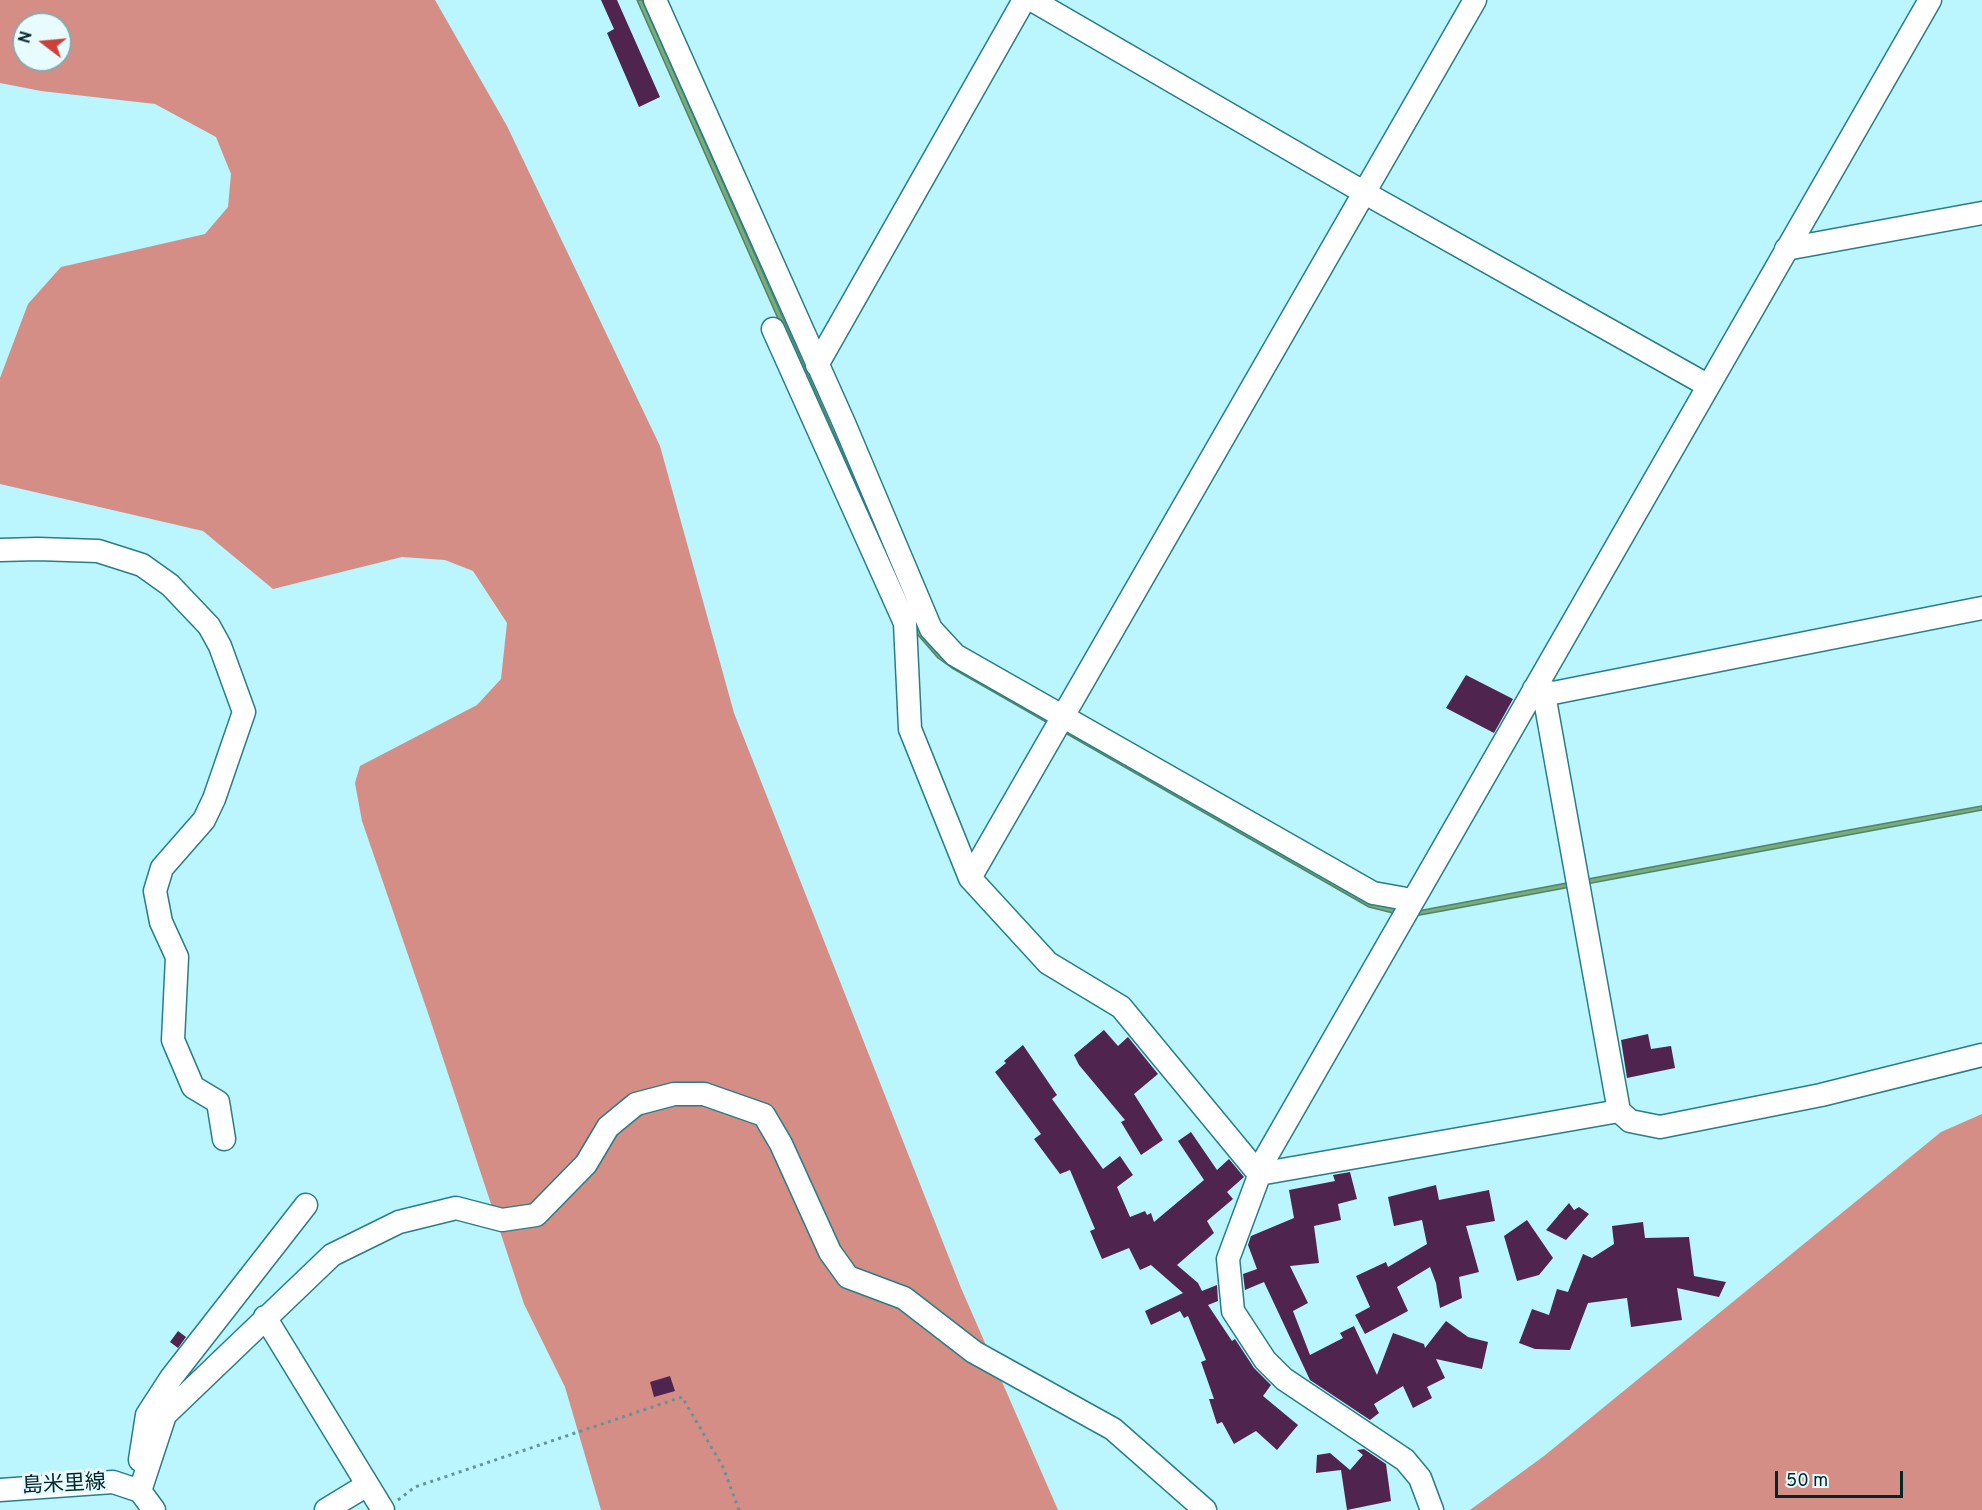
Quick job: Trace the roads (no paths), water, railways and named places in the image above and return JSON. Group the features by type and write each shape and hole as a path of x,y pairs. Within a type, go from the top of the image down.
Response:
{"street":[{"path":"654,0 817,365 931,629 955,655 1373,893 1412,900"},
{"path":"817,365 1024,0"},
{"path":"1032,0 1365,193 1707,385"},
{"path":"970,878 1475,0"},
{"path":"1432,1510 1420,1478 1405,1460 1284,1379 1265,1360 1233,1311 1228,1258 1259,1174 1412,900 1930,0"},
{"path":"1786,249 1982,213"},
{"path":"773,328 905,623 910,729 970,878 1048,963 1121,1007 1259,1174"},
{"path":"0,550 98,551 142,565 170,585 209,626 220,646 244,712 214,800 204,820 162,868 155,891 161,922 177,957 172,1040 193,1087 218,1102 224,1139"},
{"path":"1534,689 1552,693 1982,608"},
{"path":"1534,689 1545,700 1619,1111 1630,1120 1660,1126 1821,1095 1982,1055"},
{"path":"140,1491 165,1415 332,1255 399,1222 456,1208 502,1220 536,1215 586,1164 608,1127 636,1104 674,1094 704,1094 764,1115 781,1144 830,1252 848,1277 904,1298 974,1352 1113,1429 1205,1510"},
{"path":"1259,1174 1299,1169 1619,1111"},
{"path":"154,1510 140,1491 141,1451 147,1414 171,1378 306,1205"},
{"path":"265,1317 367,1485 388,1507"},
{"name":"島米里線","path":"0,1490 112,1482 140,1491"},
{"path":"326,1510 367,1485"}]}
